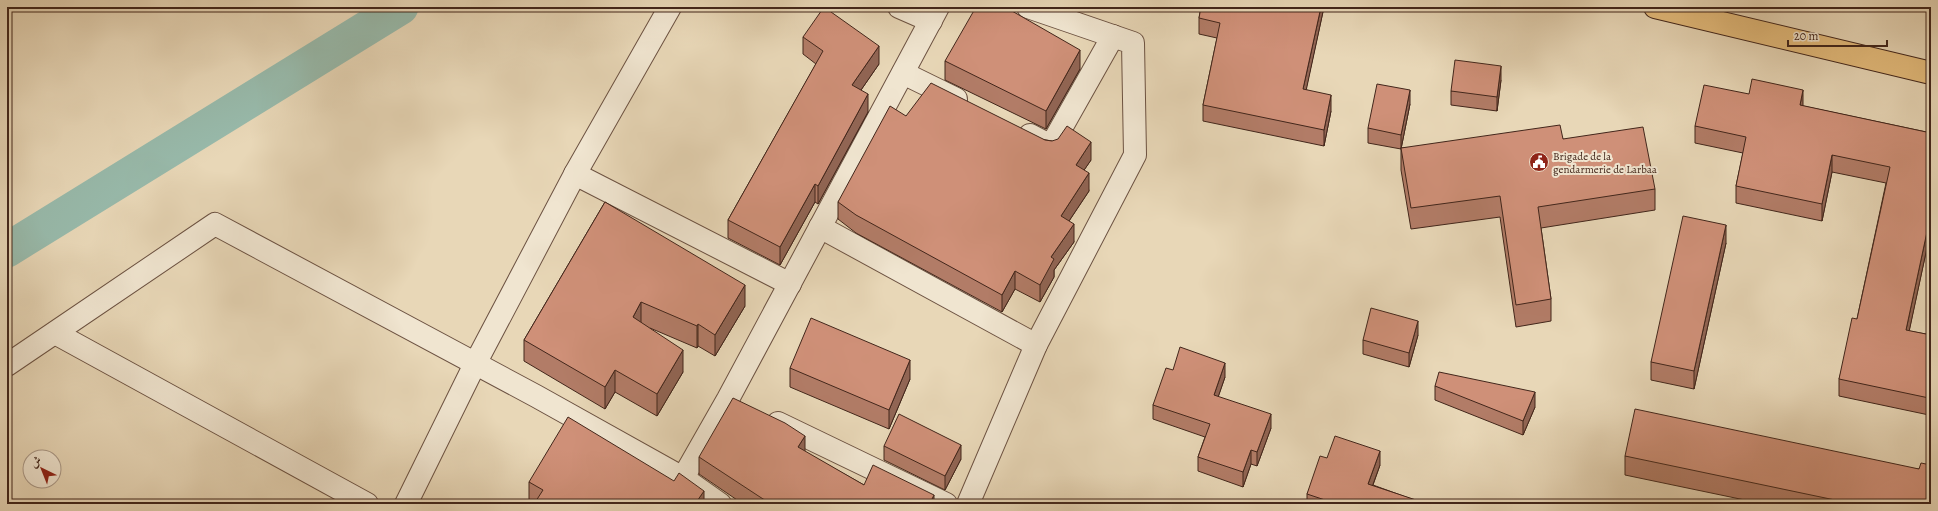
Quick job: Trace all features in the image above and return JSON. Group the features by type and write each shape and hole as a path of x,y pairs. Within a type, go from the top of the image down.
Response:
{"main road":[{"path":"1655,7 1931,72"}],"street":[{"path":"406,504 475,364 575,174 670,7"},
{"path":"683,478 728,399 934,14 899,7"},
{"path":"968,504 1036,345 1135,155 1133,43 1028,7"},
{"path":"1009,125 1051,146 1113,36"},
{"path":"903,73 973,108"},
{"path":"575,174 790,284"},
{"path":"7,365 215,224 536,396 683,478 720,504"},
{"path":"820,227 1036,345"},
{"path":"55,333 367,504"},
{"path":"728,399 946,504"}],"building":[{"path":"824,7 879,46 852,85 868,94 818,186 815,184 780,247 728,220 823,51 803,37"},
{"path":"976,7 1005,7 1080,50 1046,111 945,61"},
{"path":"1201,7 1321,7 1303,89 1331,95 1324,130 1203,105 1220,23 1199,18"},
{"path":"1455,60 1501,66 1497,97 1451,91"},
{"path":"1752,79 1803,90 1800,105 1931,133 1931,213 1906,330 1931,335 1931,387 1929,398 1839,379 1852,318 1857,319 1890,167 1832,155 1822,204 1736,186 1746,137 1695,126 1704,85 1749,94"},
{"path":"931,83 1045,140 1052,141 1058,139 1067,126 1091,142 1076,165 1089,173 1061,216 1074,224 1051,257 1054,259 1040,285 1015,271 1002,295 856,215 838,202 890,106 906,116"},
{"path":"1377,84 1410,90 1401,135 1368,128"},
{"path":"1560,125 1563,139 1643,127 1655,189 1538,207 1551,299 1516,305 1500,196 1411,208 1401,148"},
{"path":"605,202 745,285 715,335 698,324 697,326 641,302 633,317 683,350 657,394 615,370 605,387 524,340"},
{"path":"1683,216 1726,225 1694,371 1651,362"},
{"path":"1371,308 1418,321 1409,353 1363,340"},
{"path":"811,318 910,360 889,410 790,368"},
{"path":"1180,347 1225,363 1214,395 1271,414 1257,452 1251,450 1243,472 1198,457 1210,424 1153,405 1166,368 1173,370"},
{"path":"1439,372 1535,392 1523,421 1435,386"},
{"path":"733,398 785,423 805,436 798,447 864,485 873,465 934,495 930,503 933,504 771,504 699,457"},
{"path":"1635,409 1919,469 1921,463 1931,465 1931,504 1854,504 1625,456"},
{"path":"899,414 961,445 945,476 884,446"},
{"path":"568,417 674,481 679,473 704,491 695,504 534,504 543,490 529,482"},
{"path":"1335,436 1380,451 1368,484 1425,504 1337,504 1307,494 1320,456 1327,458"}],"waterway":[{"path":"7,250 401,7"}],"place":[{"name":"Brigade de la gendarmerie de Larbaa","path":"1539,162"}]}
